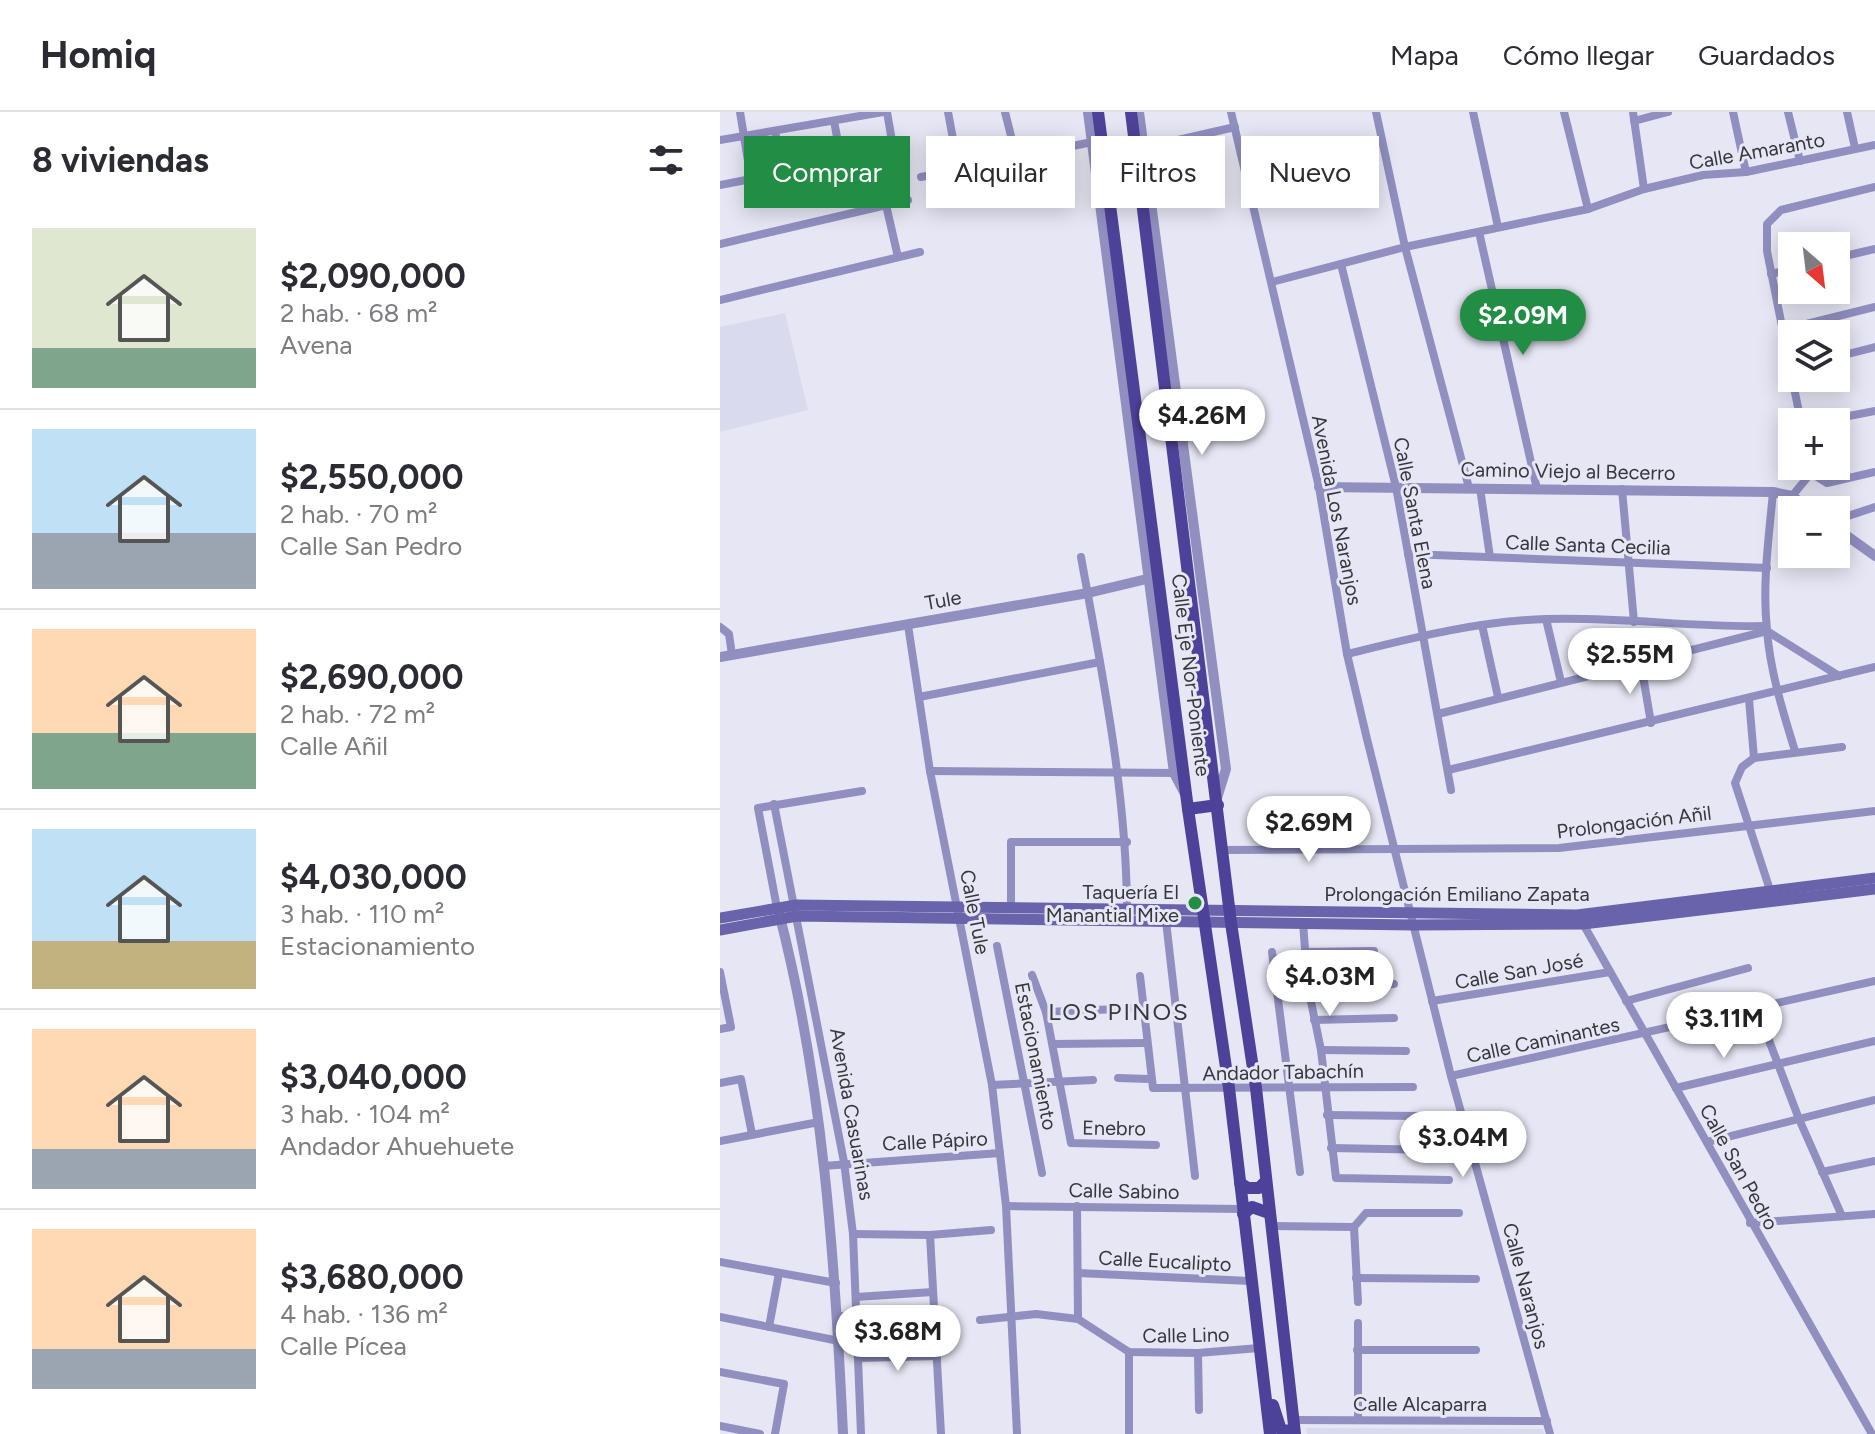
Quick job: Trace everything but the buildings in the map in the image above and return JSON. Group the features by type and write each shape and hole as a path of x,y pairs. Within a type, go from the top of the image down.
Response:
{"main road":[{"name":"Calle Eje Nor-Poniente","path":"1098,112 1153,577 1179,773 1188,804 1229,1088 1270,1434"},
{"name":"Calle Eje Nor-Poniente","path":"1131,112 1229,910 1256,1088 1294,1428"},
{"path":"1188,804 1218,802"},
{"name":"Prolongación Emiliano Zapata","path":"960,912 1011,907 1127,907 1414,920 1580,920 1772,896 1875,878"},
{"name":"Prolongación Emiliano Zapata","path":"1772,896 1875,889"},
{"path":"720,918 796,911 960,912 1205,923 1414,920"},
{"path":"720,930 778,914"},
{"path":"1240,1183 1248,1188 1259,1188 1266,1181"},
{"path":"1243,1212 1252,1207 1269,1213"},
{"path":"1263,1380 1279,1428 1294,1428"}],"street":[{"path":"740,112 744,136"},
{"path":"720,140 885,112 890,136"},
{"path":"948,112 952,136"},
{"path":"1005,112 1011,136"},
{"path":"1088,112 1091,136"},
{"path":"1139,112 1142,136"},
{"name":"Avenida Los Naranjos","path":"1231,112 1319,487 1347,654 1414,920"},
{"path":"1376,112 1405,247 1474,488 1490,557"},
{"path":"1473,112 1498,227"},
{"path":"1564,112 1588,209"},
{"path":"1644,189 1634,116 1668,112"},
{"path":"1733,112 1746,172"},
{"path":"1788,112 1800,161"},
{"path":"1847,112 1855,148"},
{"path":"834,121 837,136"},
{"path":"1196,136 1235,127"},
{"path":"775,131 776,136"},
{"path":"921,177 1091,142"},
{"name":"Calle Amaranto","path":"1272,282 1405,247 1588,209 1644,189 1703,175 1746,172 1875,145"},
{"path":"720,185 744,180"},
{"path":"1780,320 1764,233 1774,215 1781,210 1875,187"},
{"path":"720,244 873,208"},
{"path":"887,208 898,257"},
{"path":"1101,208 1153,577"},
{"path":"1151,208 1226,769 1218,802"},
{"path":"1479,232 1537,489"},
{"path":"1850,255 1875,249"},
{"path":"720,300 920,252"},
{"name":"Calle Santa Elena","path":"1341,264 1396,487 1451,790"},
{"path":"1771,274 1778,272"},
{"path":"1822,320 1875,307"},
{"path":"1850,353 1875,347"},
{"path":"1850,416 1875,411"},
{"path":"1850,478 1875,472"},
{"path":"1792,496 1803,480"},
{"name":"Camino Viejo al Becerro","path":"1319,487 1622,489 1773,492 1792,496"},
{"path":"1622,489 1634,622"},
{"path":"1773,492 1766,629 1778,692 1795,751"},
{"path":"1850,515 1875,507"},
{"path":"1850,538 1875,556"},
{"name":"Calle Santa Cecilia","path":"1408,554 1767,568"},
{"path":"1081,557 1119,773 1127,842 1127,907"},
{"name":"Tule","path":"720,657 1088,593 1153,577"},
{"path":"1347,654 1421,635 1482,625 1546,619 1634,622 1766,629 1839,676"},
{"path":"1546,619 1561,682"},
{"name":"Calle Tule","path":"908,625 930,771 992,1085 1006,1206 1017,1434"},
{"path":"1482,625 1498,697"},
{"path":"720,627 729,634 732,655"},
{"path":"1711,628 1716,644"},
{"path":"1438,714 1641,664 1766,629"},
{"path":"919,697 1100,662"},
{"path":"1641,664 1651,723"},
{"path":"1448,770 1875,667"},
{"path":"1749,699 1754,758"},
{"path":"1772,896 1735,783 1742,767 1754,758 1842,747"},
{"path":"930,771 1179,773"},
{"path":"774,804 862,791"},
{"name":"Avenida Casuarinas","path":"843,1434 836,1283 819,1122 758,808 774,804 844,1162 853,1234 861,1434"},
{"name":"Prolongación Añil","path":"1223,850 1559,848 1749,823 1875,811"},
{"path":"1011,907 1011,842 1127,842"},
{"name":"Calle Naranjos","path":"1414,920 1451,1076 1550,1434"},
{"name":"Calle San Pedro","path":"1580,920 1872,1434"},
{"path":"1166,921 1195,1176"},
{"path":"1303,923 1308,987 1321,1050 1336,1178 1449,1180"},
{"name":"Estacionamiento","path":"997,946 1042,1173"},
{"path":"1305,952 1374,951"},
{"path":"1272,952 1300,1172"},
{"path":"1626,1001 1748,968"},
{"path":"720,972 731,1027 720,1029"},
{"name":"Calle San José","path":"1432,1001 1610,972"},
{"path":"1032,975 1046,1012 1059,1079"},
{"path":"1140,976 1151,1084"},
{"name":"Calle Caminantes","path":"1451,1076 1645,1035 1875,981"},
{"path":"1308,987 1394,984"},
{"path":"1046,1012 1144,1008"},
{"path":"1757,1009 1799,1119 1842,1216"},
{"path":"1314,1020 1394,1018"},
{"path":"1676,1088 1875,1041"},
{"path":"1053,1044 1146,1043"},
{"path":"1321,1050 1406,1051"},
{"name":"Andador Tabachín","path":"1118,1078 1185,1089 1413,1087"},
{"path":"720,1083 741,1079 752,1134"},
{"path":"992,1085 1059,1079 1093,1080"},
{"name":"Enebro","path":"1059,1079 1071,1143 1156,1145"},
{"path":"1707,1142 1875,1100"},
{"path":"1327,1115 1417,1116"},
{"path":"720,1141 819,1122"},
{"path":"1331,1148 1437,1150"},
{"name":"Calle Pápiro","path":"823,1166 844,1162 1000,1153"},
{"path":"1822,1172 1875,1161"},
{"name":"Calle Sabino","path":"1006,1206 1243,1212"},
{"path":"1077,1206 1078,1319"},
{"path":"1358,1302 1354,1227 1366,1213 1459,1213"},
{"path":"1750,1223 1875,1214"},
{"path":"1270,1226 1354,1227"},
{"path":"853,1234 930,1235 991,1230"},
{"path":"930,1235 941,1434"},
{"path":"720,1262 836,1283"},
{"path":"769,1327 779,1273"},
{"name":"Calle Eucalipto","path":"1078,1273 1250,1281"},
{"path":"1356,1278 1476,1279"},
{"path":"856,1297 933,1292"},
{"name":"Calle Lino","path":"980,1320 1036,1314 1078,1319 1129,1352 1198,1353 1259,1348"},
{"path":"838,1316 856,1316"},
{"path":"720,1317 839,1341"},
{"path":"1358,1323 1358,1420"},
{"path":"1357,1350 1476,1350"},
{"path":"1129,1352 1129,1434"},
{"path":"1198,1353 1199,1410"},
{"path":"858,1358 937,1356"},
{"path":"720,1372 784,1384 775,1434"},
{"name":"Calle Alcaparra","path":"1294,1428 1358,1420 1547,1421"},
{"path":"720,1426 760,1434"}],"shaded area":[{"path":"785,313 808,410 720,432 720,327"},
{"path":"1306,1428 1543,1429 1544,1434 1307,1434"}],"place":[{"name":"Taquería El Manantial Mixe","path":"1195,903"}],"district":[{"name":"LOS PINOS","path":"1119,1011"}]}
